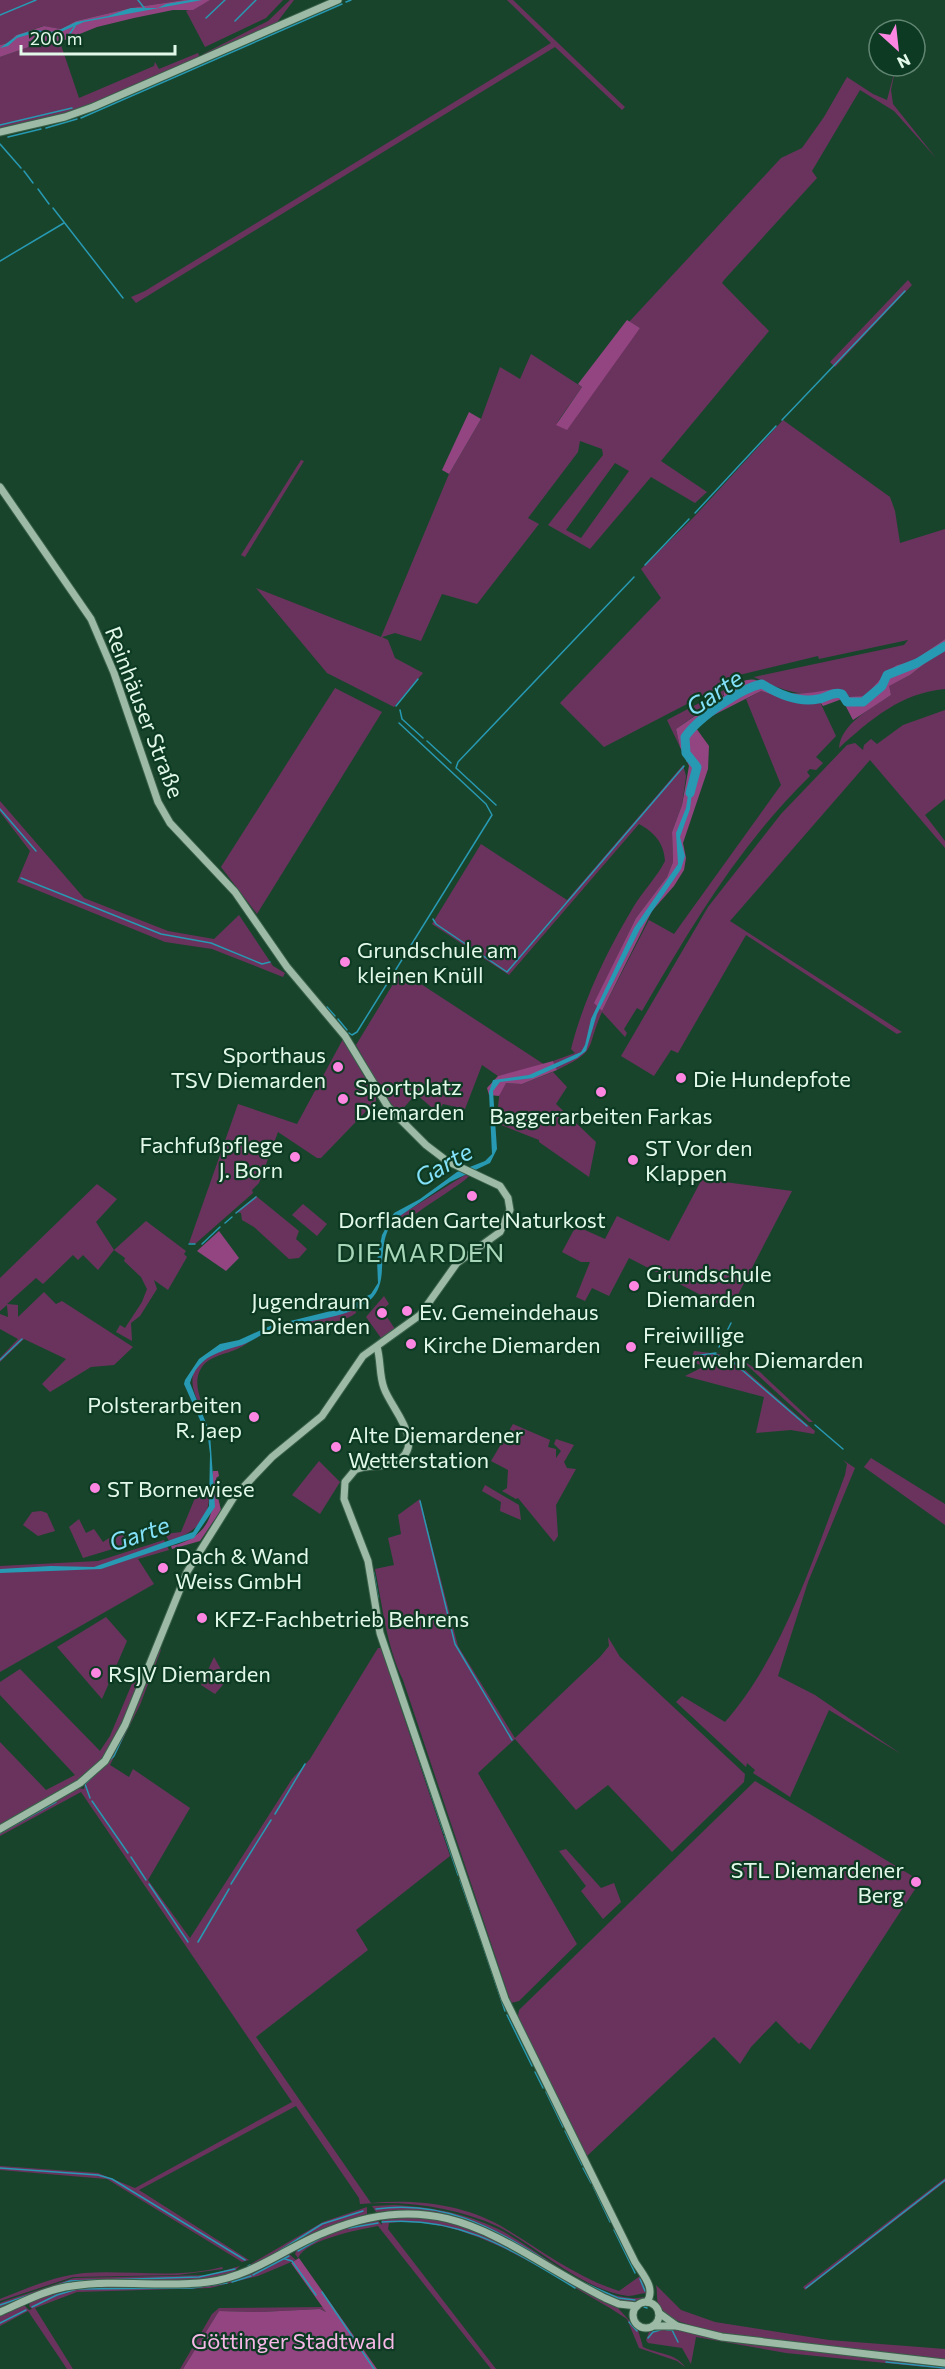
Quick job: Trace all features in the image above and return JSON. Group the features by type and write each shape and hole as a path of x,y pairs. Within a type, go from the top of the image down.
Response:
{"street":[{"path":"0,132 65,117 93,107 338,0"},
{"name":"Reinhäuser Straße","path":"0,487 91,619 112,665 155,795 165,814 235,892 268,940 276,959 287,967 345,1036 388,1107 426,1145 457,1167 489,1178 503,1188 510,1203 509,1218 496,1236 457,1263 429,1306 416,1320 377,1347"},
{"path":"0,1829 89,1776 117,1743 187,1572 231,1502 267,1461 322,1416 358,1361 377,1347 383,1385 405,1425 408,1444 405,1453 394,1463 355,1470 345,1482 343,1495 368,1561 379,1630 510,2011 635,2262 653,2287 657,2310 654,2326"},
{"path":"0,2312 38,2296 71,2286 192,2284 229,2278 266,2265 312,2237 334,2228 374,2217 405,2214 445,2218 483,2229 582,2287 619,2304 634,2317 642,2328 677,2326 722,2337 771,2345 945,2363"},
{"path":"619,2304 638,2306 647,2302 651,2291 644,2275"},
{"path":"647,2302 677,2326"},
{"path":"634,2317 638,2306"}],"shaded area":[{"path":"0,0 184,0 131,8 76,21 61,29 43,26 16,35 8,43 0,45"},
{"path":"210,0 283,0 266,18 205,47 186,11"},
{"path":"290,0 294,0 275,25 207,55 203,54 268,21"},
{"path":"507,0 513,0 625,107 622,110 555,47 136,303 131,297 145,291 551,43"},
{"path":"49,40 60,42 79,98 154,66 155,62 159,69 198,53 199,55 197,59 97,103 0,130 0,57"},
{"path":"847,77 887,100 894,78 891,90 893,104 936,158 894,111 860,90 812,171 817,178 724,280 722,283 769,331 661,461 707,492 695,503 651,477 590,549 548,525 603,455 602,449 580,441 578,452 528,518 539,524 477,604 442,594 421,641 395,633 382,637 388,640 395,658 423,673 394,707 327,673 256,588 381,637 449,474 481,419 500,367 520,379 531,354 582,387 556,424 640,328 629,322 781,158 802,148 824,117","holes":["615,463 629,471 581,538 566,530"]},
{"path":"908,280 912,285 835,367 830,362"},
{"path":"783,420 890,497 895,511 900,543 945,529 945,639 913,661 897,665 866,696 853,698 833,690 812,694 792,692 754,677 904,645 908,640 819,659 818,656 735,676 716,689 604,747 560,703 661,598 641,569 693,518"},
{"path":"301,460 304,461 245,557 241,555"},
{"path":"945,648 945,689 914,696 888,709 839,748 845,731 851,724 891,695 888,686 910,675"},
{"path":"335,688 382,712 257,914 221,867"},
{"path":"724,690 724,695 676,729 680,747 667,720"},
{"path":"761,691 787,700 820,702 836,736 816,757 823,763 816,770 810,769 807,772 810,776 785,802 739,858 698,918 642,1011 637,1008 624,1029 627,1033 625,1037 602,1012 589,1048 579,1058 557,1070 553,1061 575,1053 571,1049 576,1030 597,975 634,906 665,861 663,849 657,839 639,824 509,975 432,924 481,844 567,900 683,765 686,776 682,805 672,832 673,862 667,877 636,918 595,1002 602,1011 649,920 674,934 781,785 746,699"},
{"path":"945,710 945,799 925,815 945,841 945,848 870,760 730,921 902,1032 897,1034 746,935 678,1053 671,1050 654,1076 621,1056 708,907 781,814 847,745 855,743 863,750 864,745 871,739 877,744 903,725"},
{"path":"0,801 84,898 168,931 214,939 239,915 273,966 285,973 283,977 212,949 165,942 17,882 30,851 0,812"},
{"path":"401,971 545,1065 498,1076 482,1065 465,1109 443,1104 437,1112 416,1094 399,1113 385,1096 356,1045"},
{"path":"343,1039 376,1097 376,1101 321,1158 317,1158 278,1132 259,1183 252,1190 253,1193 195,1244 189,1243 238,1104 297,1124"},
{"path":"553,1072 567,1087 556,1104 596,1142 589,1177 539,1140 496,1123 500,1090 506,1083 522,1084"},
{"path":"465,1175 469,1176 408,1220 399,1216"},
{"path":"702,1179 792,1191 730,1310 629,1258 609,1296 592,1288 585,1301 576,1297 590,1262 581,1262 562,1252 576,1226 605,1239 617,1216 669,1241"},
{"path":"97,1184 117,1199 96,1222 114,1250 98,1270 83,1255 78,1260 73,1255 43,1284 36,1278 7,1304 18,1305 18,1317 44,1292 56,1304 62,1301 133,1347 114,1365 91,1367 50,1392 42,1384 66,1359 24,1339 0,1362 0,1358 18,1339 0,1329 0,1314 8,1317 7,1305 0,1311 0,1278"},
{"path":"256,1196 299,1231 296,1239 307,1249 299,1258 289,1259 254,1227 242,1220 241,1213 236,1212"},
{"path":"303,1204 327,1224 317,1236 292,1215"},
{"path":"146,1221 186,1251 184,1254 187,1257 168,1290 154,1280 157,1289 140,1316 131,1323 132,1341 116,1332 120,1325 125,1328 142,1302 147,1289 141,1277 124,1261 125,1258 114,1250"},
{"path":"384,1296 389,1304 379,1312 382,1316 385,1314 395,1329 381,1338 366,1317"},
{"path":"355,1309 356,1313 337,1322 280,1328 266,1332 275,1328"},
{"path":"252,1340 214,1358 200,1369 197,1380 201,1407 193,1388 192,1379 198,1365 212,1354"},
{"path":"694,1351 719,1354 735,1361 815,1431 814,1434 791,1430 756,1433 764,1397 685,1376 705,1366 690,1362"},
{"path":"738,1357 760,1372 813,1422 809,1422"},
{"path":"513,1424 550,1440 548,1447 556,1449 556,1458 561,1451 554,1444 556,1439 574,1445 564,1462 567,1468 576,1469 556,1505 558,1536 554,1542 518,1498 502,1491 507,1488 508,1470 491,1461"},
{"path":"871,1458 945,1504 945,1525 864,1467"},
{"path":"843,1460 855,1468 808,1582 778,1676 815,1695 901,1754 829,1710 790,1797 753,1773 755,1770 747,1763 746,1767 676,1702 682,1696 725,1722 746,1696 780,1636 809,1571 845,1475 847,1464"},
{"path":"319,1461 340,1482 320,1514 292,1495"},
{"path":"485,1485 519,1505 521,1520 500,1511 501,1502 482,1491"},
{"path":"209,1494 206,1512 198,1525 169,1541 165,1534 181,1532 195,1498"},
{"path":"420,1499 458,1646 515,1738 600,1657 609,1646 608,1637 620,1657 745,1774 744,1782 672,1852 608,1785 576,1810 515,1739 478,1773 577,1944 519,2001 511,2003 397,1666 386,1626 375,1569 394,1565 388,1538 401,1534 398,1515"},
{"path":"32,1512 47,1513 55,1531 38,1536 23,1525"},
{"path":"79,1519 86,1533 94,1529 103,1542 120,1531 129,1544 83,1558 69,1527"},
{"path":"164,1540 169,1550 138,1559 154,1584 0,1672 0,1566 98,1561"},
{"name":"RSJV Diemarden","path":"106,1617 127,1641 102,1699 57,1647"},
{"path":"378,1648 381,1648 450,1856 356,1930 368,1950 256,2037 371,2203 421,2203 470,2213 501,2226 587,2278 619,2291 640,2276 647,2293 628,2296 610,2292 577,2277 499,2227 466,2214 413,2204 360,2204 359,2198 296,2106 139,2190 249,2260 242,2262 107,2179 0,2170 0,2166 98,2173 135,2188 292,2102 81,1792 0,1836 0,1832 78,1788 84,1789 85,1782 116,1748 159,1649 161,1650 140,1705 110,1765 129,1777 133,1769 190,1808 148,1880 190,1938 292,1779 310,1759"},
{"path":"214,1657 227,1680 215,1694 201,1685"},
{"path":"20,1669 100,1751 110,1736 134,1679 141,1680 121,1731 103,1758 68,1788 0,1827 0,1742 46,1790 75,1775 0,1695 0,1682"},
{"path":"755,1781 914,1877 912,1881 916,1877 921,1880 810,2050 801,2042 799,2044 776,2021 751,2047 740,2064 714,2037 587,2156 518,2016 519,2010"},
{"path":"566,1849 601,1888 614,1883 621,1902 603,1919 581,1891 586,1886 559,1851"},
{"path":"945,2178 945,2182 805,2290 803,2287"},
{"path":"395,2205 435,2209 473,2219 513,2237 563,2270 598,2289 615,2295 645,2297 631,2303 611,2298 527,2250 472,2224 411,2211 376,2212 372,2206"},
{"path":"367,2207 367,2214 333,2226 237,2272 323,2222"},
{"path":"382,2217 433,2218 475,2229 616,2306 638,2330 643,2347 671,2356 685,2367 677,2361 639,2348 627,2319 610,2308 504,2249 476,2236 447,2227 418,2223 389,2223 388,2229 496,2369 491,2369 378,2226 322,2241 303,2251 298,2258 295,2254 297,2249 316,2238 376,2218 382,2225"},
{"path":"289,2254 296,2260 258,2276 210,2288 77,2292 35,2308 73,2369 67,2369 28,2311 0,2326 0,2315 23,2304 29,2310 32,2309 29,2306 30,2302 54,2294 103,2287 226,2281 251,2274"},
{"path":"240,2266 229,2276 194,2281 90,2281 0,2309 0,2303 74,2278 209,2275"},
{"path":"222,2267 223,2269 178,2275 73,2277 0,2301 0,2299 52,2280 84,2273 188,2273"},
{"path":"656,2285 681,2310 715,2322 829,2340 945,2349 945,2361 795,2345 710,2331 680,2322 662,2311 658,2302"},
{"path":"323,2307 327,2312 320,2309 260,2312 219,2311 183,2369 180,2369 212,2314 219,2308"},
{"path":"669,2328 748,2344 945,2366 945,2369 786,2353 696,2337 691,2364 682,2348 648,2343 646,2340 649,2332"}],"green space":[{"path":"184,0 210,0 193,10 173,10 97,27 60,42 49,40 0,57 0,45 8,43 16,35 44,26 61,29 76,21 131,8"},
{"path":"627,320 640,328 567,430 556,425 582,387 578,384"},
{"path":"469,412 481,419 449,474 442,470"},
{"path":"945,639 945,648 910,675 889,686 891,695 853,720 842,699 823,706 820,702 787,700 761,691 708,718 696,728 709,746 708,769 683,843 686,858 684,870 674,886 652,911 602,1011 594,1003 636,918 667,877 673,862 672,832 682,805 689,766 680,747 676,729 724,696 724,690 751,679 774,689 797,694 836,689 849,697 865,696 887,672 897,665 913,661"},
{"path":"553,1061 557,1070 522,1084 506,1083 499,1096 489,1095 487,1088 498,1076"},
{"path":"219,1231 239,1258 226,1271 197,1251"},
{"path":"213,1471 218,1471 219,1476 216,1478 220,1488 217,1493 221,1510 200,1541 172,1549 171,1546 191,1539 209,1519 214,1490"},
{"name":"Göttinger Stadtwald","path":"299,2258 377,2369 183,2369 219,2311 260,2312 320,2309 326,2312 291,2263"}],"water":[{"path":"202,0 84,22 56,34 37,32 17,38 8,46 0,48 18,35 34,30 55,32 76,22 108,16 131,8 158,8 166,4"},
{"path":"690,782 693,783 690,809 680,837 685,856 681,869 640,929 597,1014 586,1051 577,1058 533,1078 500,1082 493,1091 497,1149 490,1163 450,1182 394,1220 384,1241 380,1283 370,1300 360,1307 337,1316 275,1328 246,1343 210,1356 198,1367 190,1383 210,1433 215,1507 194,1538 101,1569 0,1573 0,1569 51,1566 94,1567 193,1532 209,1506 210,1454 208,1438 184,1384 185,1380 199,1359 220,1344 239,1340 270,1326 339,1309 371,1294 378,1283 377,1260 382,1235 394,1213 420,1199 457,1172 485,1161 492,1154 489,1092 493,1080 529,1075 581,1052 591,1019 634,928 678,864 676,833 686,808"}],"waterway":[{"path":"0,15 36,0"},
{"path":"138,0 145,9"},
{"path":"206,18 225,0"},
{"path":"235,21 256,0"},
{"path":"346,2 351,0"},
{"path":"81,118 342,4"},
{"path":"69,35 75,26"},
{"path":"0,125 72,108"},
{"path":"46,128 77,119"},
{"path":"8,137 41,129"},
{"path":"0,144 21,168"},
{"path":"24,171 33,183"},
{"path":"38,189 49,204"},
{"path":"53,208 123,298"},
{"path":"0,261 64,223"},
{"path":"782,420 905,291"},
{"path":"695,513 776,426"},
{"path":"645,565 689,519"},
{"path":"496,805 456,768 458,762 634,577"},
{"name":"Garte","path":"690,793 697,767 686,753 685,737 710,713 743,691 762,684 796,699 811,700 838,693 842,694 847,702 863,702 882,686 887,675 917,663 945,646"},
{"path":"396,706 418,679"},
{"path":"400,710 402,719 423,738"},
{"path":"349,1033 352,1035 357,1032 492,815 486,804 399,723"},
{"path":"427,741 451,763"},
{"name":"Garte","path":"687,761 691,758"},
{"path":"433,919 436,924 507,972 684,766"},
{"path":"0,809 36,851"},
{"path":"21,878 161,934 211,943 262,964 270,962"},
{"path":"327,1007 335,1016"},
{"path":"338,1019 347,1030"},
{"path":"236,1213 256,1197"},
{"path":"225,1223 232,1217"},
{"path":"202,1244 220,1227"},
{"path":"189,1244 195,1244"},
{"path":"719,1347 731,1323"},
{"path":"0,1360 22,1339"},
{"path":"694,1356 716,1353"},
{"path":"714,1354 734,1363 807,1426"},
{"path":"815,1425 843,1449"},
{"path":"420,1501 455,1644 512,1740"},
{"path":"374,1573 378,1597"},
{"path":"395,1686 444,1833"},
{"path":"90,1798 85,1784 114,1756 127,1728"},
{"path":"275,1814 305,1764"},
{"path":"92,1801 128,1853"},
{"path":"0,1833 56,1802"},
{"path":"231,1884 271,1820"},
{"path":"445,1836 458,1875"},
{"path":"131,1857 146,1880"},
{"path":"460,1880 481,1940"},
{"path":"149,1884 188,1942"},
{"path":"198,1942 229,1889"},
{"path":"482,1943 505,2011"},
{"path":"507,2015 532,2066"},
{"path":"535,2072 543,2088"},
{"path":"546,2092 563,2127"},
{"path":"565,2131 582,2165"},
{"path":"0,2168 98,2175 112,2179 245,2260"},
{"path":"583,2168 591,2183"},
{"path":"806,2288 945,2180"},
{"path":"593,2186 610,2222"},
{"path":"376,2209 423,2208 465,2218 505,2236 545,2260"},
{"path":"276,2253 322,2224 363,2211"},
{"path":"382,2222 410,2221 461,2230 507,2249 575,2288"},
{"path":"349,2228 378,2223"},
{"path":"614,2230 635,2273"},
{"path":"298,2251 324,2236"},
{"path":"253,2275 289,2256"},
{"path":"285,2259 292,2261 316,2295"},
{"path":"0,2305 70,2281 199,2277 235,2269"},
{"path":"232,2282 251,2276"},
{"path":"640,2279 645,2291"},
{"path":"580,2281 618,2298 635,2300"},
{"path":"32,2307 57,2295 77,2289 192,2288 227,2283"},
{"path":"322,2292 374,2369"},
{"path":"0,2323 26,2310"},
{"path":"629,2322 637,2331"},
{"path":"648,2338 653,2332 660,2330"},
{"path":"667,2330 672,2330 678,2342"},
{"path":"886,2362 945,2368"}],"place":[{"name":"Grundschule am kleinen Knüll","path":"345,962"},
{"name":"Sporthaus TSV Diemarden","path":"338,1067"},
{"name":"Die Hundepfote","path":"681,1078"},
{"name":"Baggerarbeiten Farkas","path":"601,1092"},
{"name":"Sportplatz Diemarden","path":"343,1099"},
{"name":"Fachfußpflege J. Born","path":"295,1157"},
{"name":"ST Vor den Klappen","path":"633,1160"},
{"name":"Dorfladen Garte Naturkost","path":"472,1196"},
{"name":"Grundschule Diemarden","path":"634,1286"},
{"name":"Ev. Gemeindehaus","path":"407,1311"},
{"name":"Jugendraum Diemarden","path":"382,1313"},
{"name":"Kirche Diemarden","path":"411,1344"},
{"name":"Freiwillige Feuerwehr Diemarden","path":"631,1347"},
{"name":"Polsterarbeiten R. Jaep","path":"254,1417"},
{"name":"Alte Diemardener Wetterstation","path":"336,1447"},
{"name":"ST Bornewiese","path":"95,1488"},
{"name":"Dach & Wand Weiss GmbH","path":"163,1568"},
{"name":"KFZ-Fachbetrieb Behrens","path":"202,1618"},
{"name":"RSJV Diemarden","path":"96,1673"},
{"name":"STL Diemardener Berg","path":"916,1882"}],"district":[{"name":"DIEMARDEN","path":"421,1251"}]}
